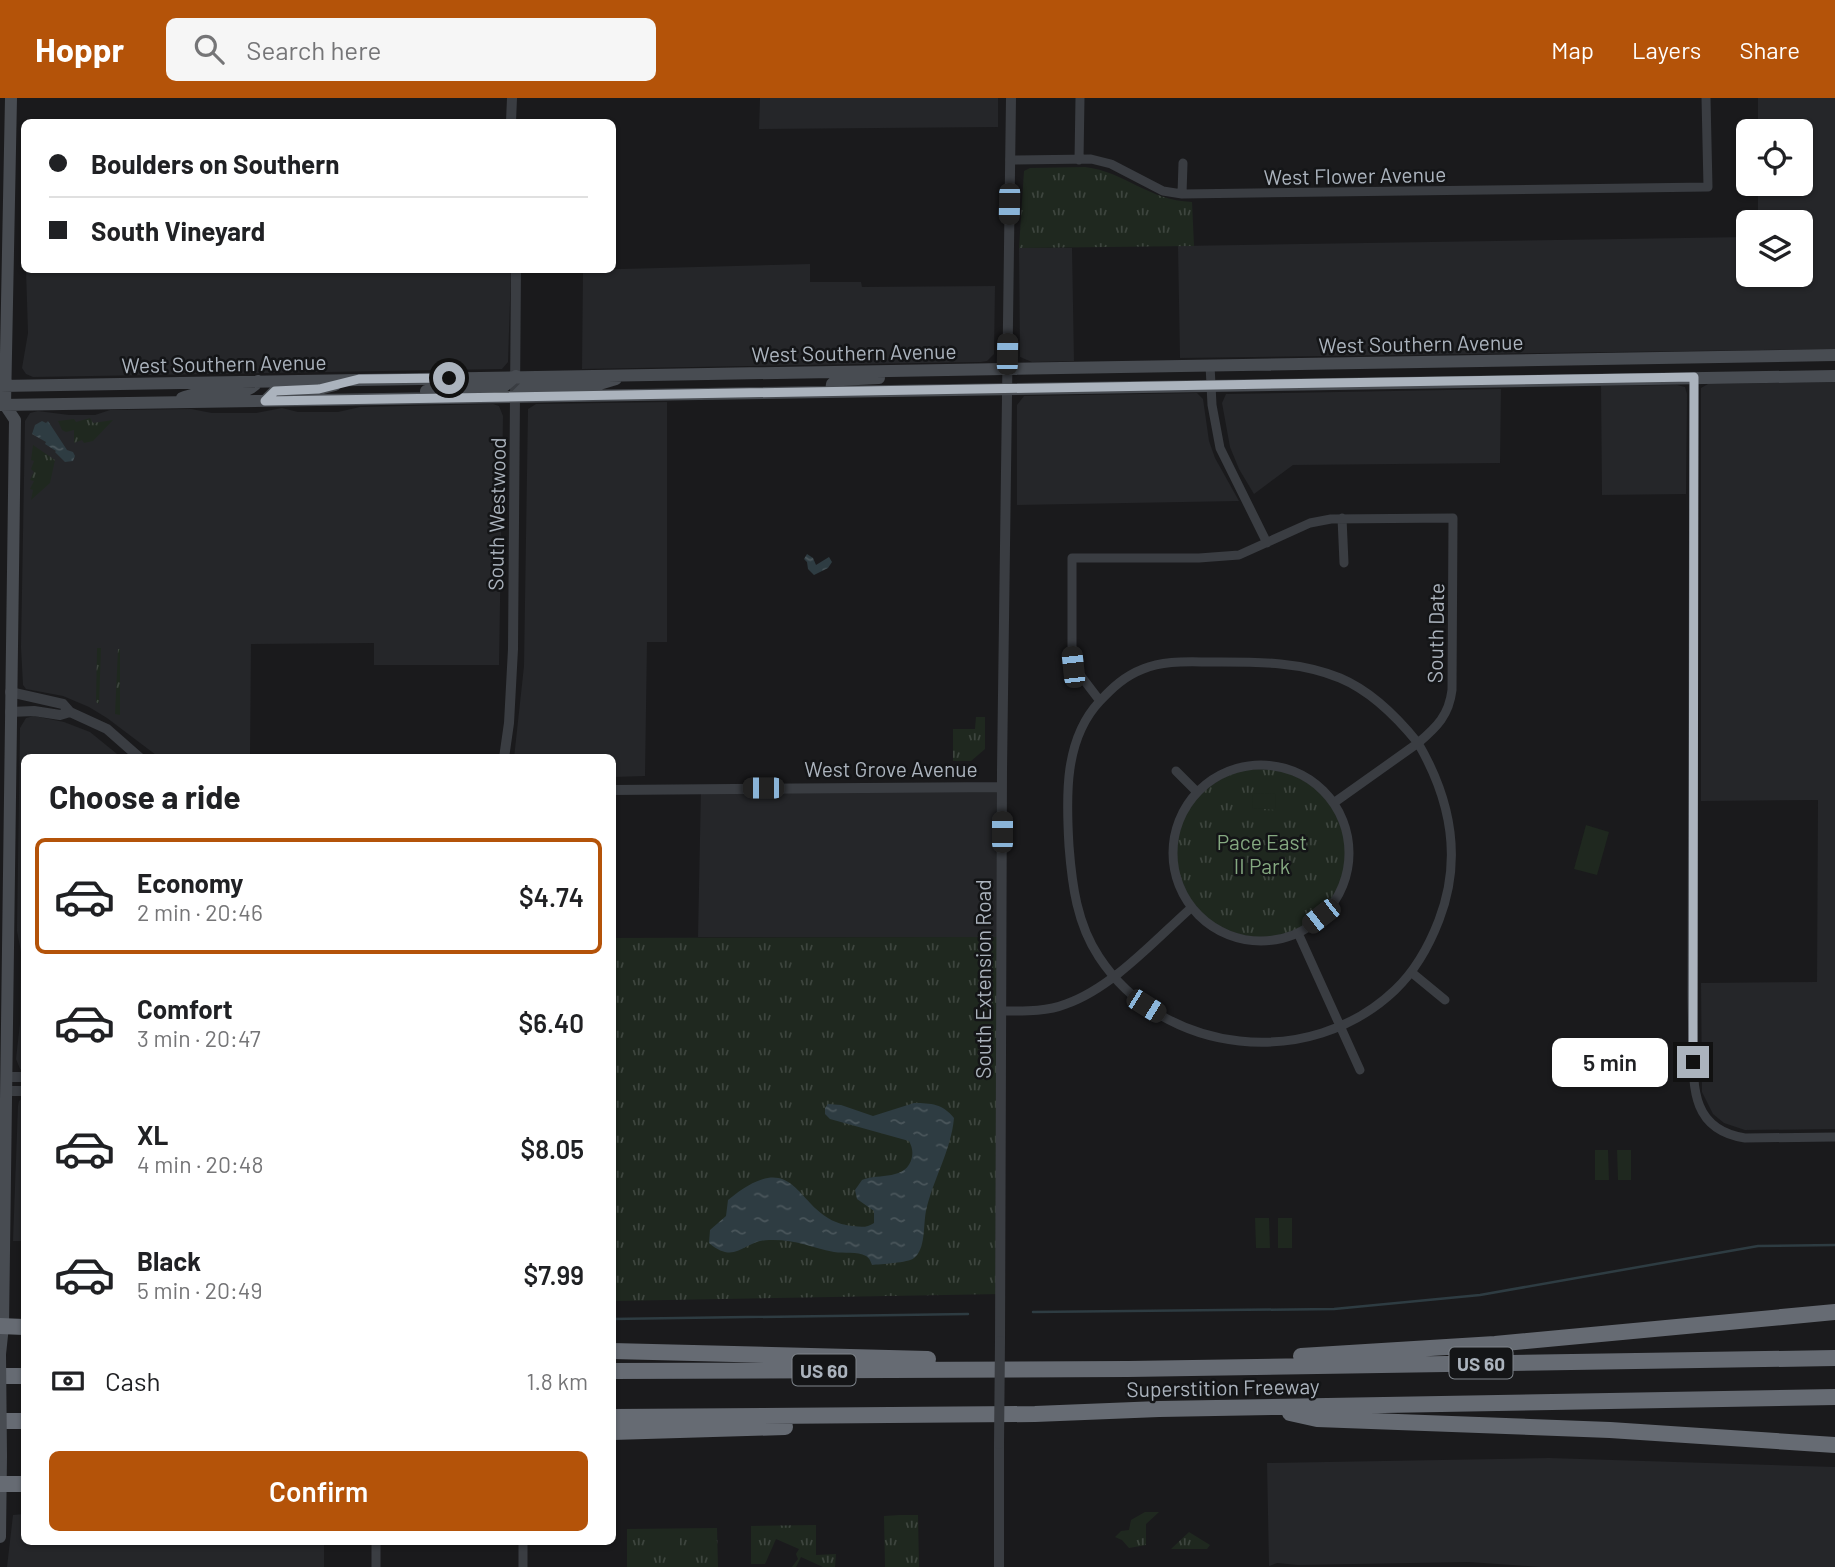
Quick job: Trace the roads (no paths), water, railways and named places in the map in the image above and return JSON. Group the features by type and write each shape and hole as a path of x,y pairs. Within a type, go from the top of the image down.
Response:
{"highway":[{"path":"1128,1369 1495,1345 1835,1312"},
{"path":"2,1326 21,1327"},
{"path":"616,1351 921,1358 1035,1368"},
{"name":"Superstition Freeway","path":"616,1371 1128,1369 1835,1358"},
{"path":"0,1376 21,1376"},
{"name":"Superstition Freeway","path":"616,1417 1035,1414 1264,1407 1835,1397"},
{"path":"1264,1407 1317,1419 1610,1430 1835,1444"},
{"path":"616,1432 904,1425 1035,1414"},
{"path":"0,1421 21,1421"},
{"path":"1,1484 21,1484"}],"main road":[{"path":"0,1537 5,692 15,420 2,407 10,98"},
{"name":"West Southern Avenue","path":"3,386 1835,355"},
{"path":"831,391 836,380 872,380 909,370"},
{"path":"706,373 707,393"},
{"path":"516,396 526,386 596,384 627,374"},
{"path":"413,398 427,391 446,388 503,387 516,376"},
{"name":"West Southern Avenue","path":"2,407 1211,384 1835,376"},
{"path":"265,401 275,391 319,389 359,379"},
{"path":"165,403 200,393 245,391 254,387 258,381"}],"street":[{"path":"511,119 512,98"},
{"name":"South Extension Road","path":"999,1567 1002,787 1011,98"},
{"path":"1079,160 1080,98"},
{"name":"West Flower Avenue","path":"1010,160 1091,159 1111,164 1163,191 1182,194 1708,187 1706,98"},
{"path":"1182,194 1183,163"},
{"name":"South Westwood","path":"505,754 513,649 516,273"},
{"path":"1210,365 1212,405 1220,448 1267,544"},
{"path":"1694,377 1693,1086 1698,1103 1708,1119 1725,1132 1745,1138 1835,1137"},
{"path":"1100,701 1073,667 1072,558 1239,555 1310,523 1342,518 1344,563"},
{"name":"South Date","path":"1335,802 1439,725 1450,704 1452,690 1454,518 1342,518"},
{"path":"1270,662 1294,665 1341,678 1363,691 1398,719 1418,743 1446,802 1451,851 1447,897 1432,939 1411,972 1394,991 1374,1007 1340,1028 1292,1041 1238,1043 1187,1029 1155,1012 1114,976 1098,955 1077,906 1072,880 1069,836 1070,771 1073,747 1090,712 1116,684 1131,674 1163,663 1270,662"},
{"path":"5,692 63,704 70,712 107,729 135,754"},
{"path":"5,712 34,711 60,715 70,712"},
{"path":"1273,766 1292,770 1305,777 1317,784 1335,802 1349,844 1346,875 1333,902 1321,916 1298,933 1273,940 1241,938 1213,927 1191,908 1178,881 1173,853 1179,818 1197,792 1224,773 1240,767 1273,766"},
{"path":"1177,771 1197,792"},
{"name":"West Grove Avenue","path":"616,790 1002,787"},
{"path":"1001,1011 1038,1010 1066,1005 1083,997 1114,976 1191,908"},
{"path":"1298,933 1360,1070"},
{"path":"1411,972 1445,1000"},
{"path":"376,1545 376,1567"},
{"path":"523,1545 523,1567"}],"water":[{"path":"48,421 67,450 73,452 73,461 65,462 56,451 45,444 46,442 32,434 35,425"},
{"path":"807,554 813,558 816,565 829,557 832,562 828,568 814,575 804,559"},
{"path":"914,1103 936,1105 954,1118 949,1142 926,1211 921,1249 914,1258 872,1265 862,1254 834,1252 787,1241 760,1241 733,1252 718,1249 709,1243 710,1230 726,1216 728,1200 752,1183 771,1178 785,1180 833,1221 861,1227 874,1223 874,1211 857,1199 855,1190 862,1180 904,1170 912,1157 910,1143 830,1119 825,1114 825,1108 828,1104 841,1105 873,1116"}],"waterway":[{"path":"1033,1312 1334,1309 1480,1295 1758,1246 1835,1245"},
{"path":"616,1319 968,1314"}],"park label":[{"name":"Pace East II Park","path":"1262,853"}]}
